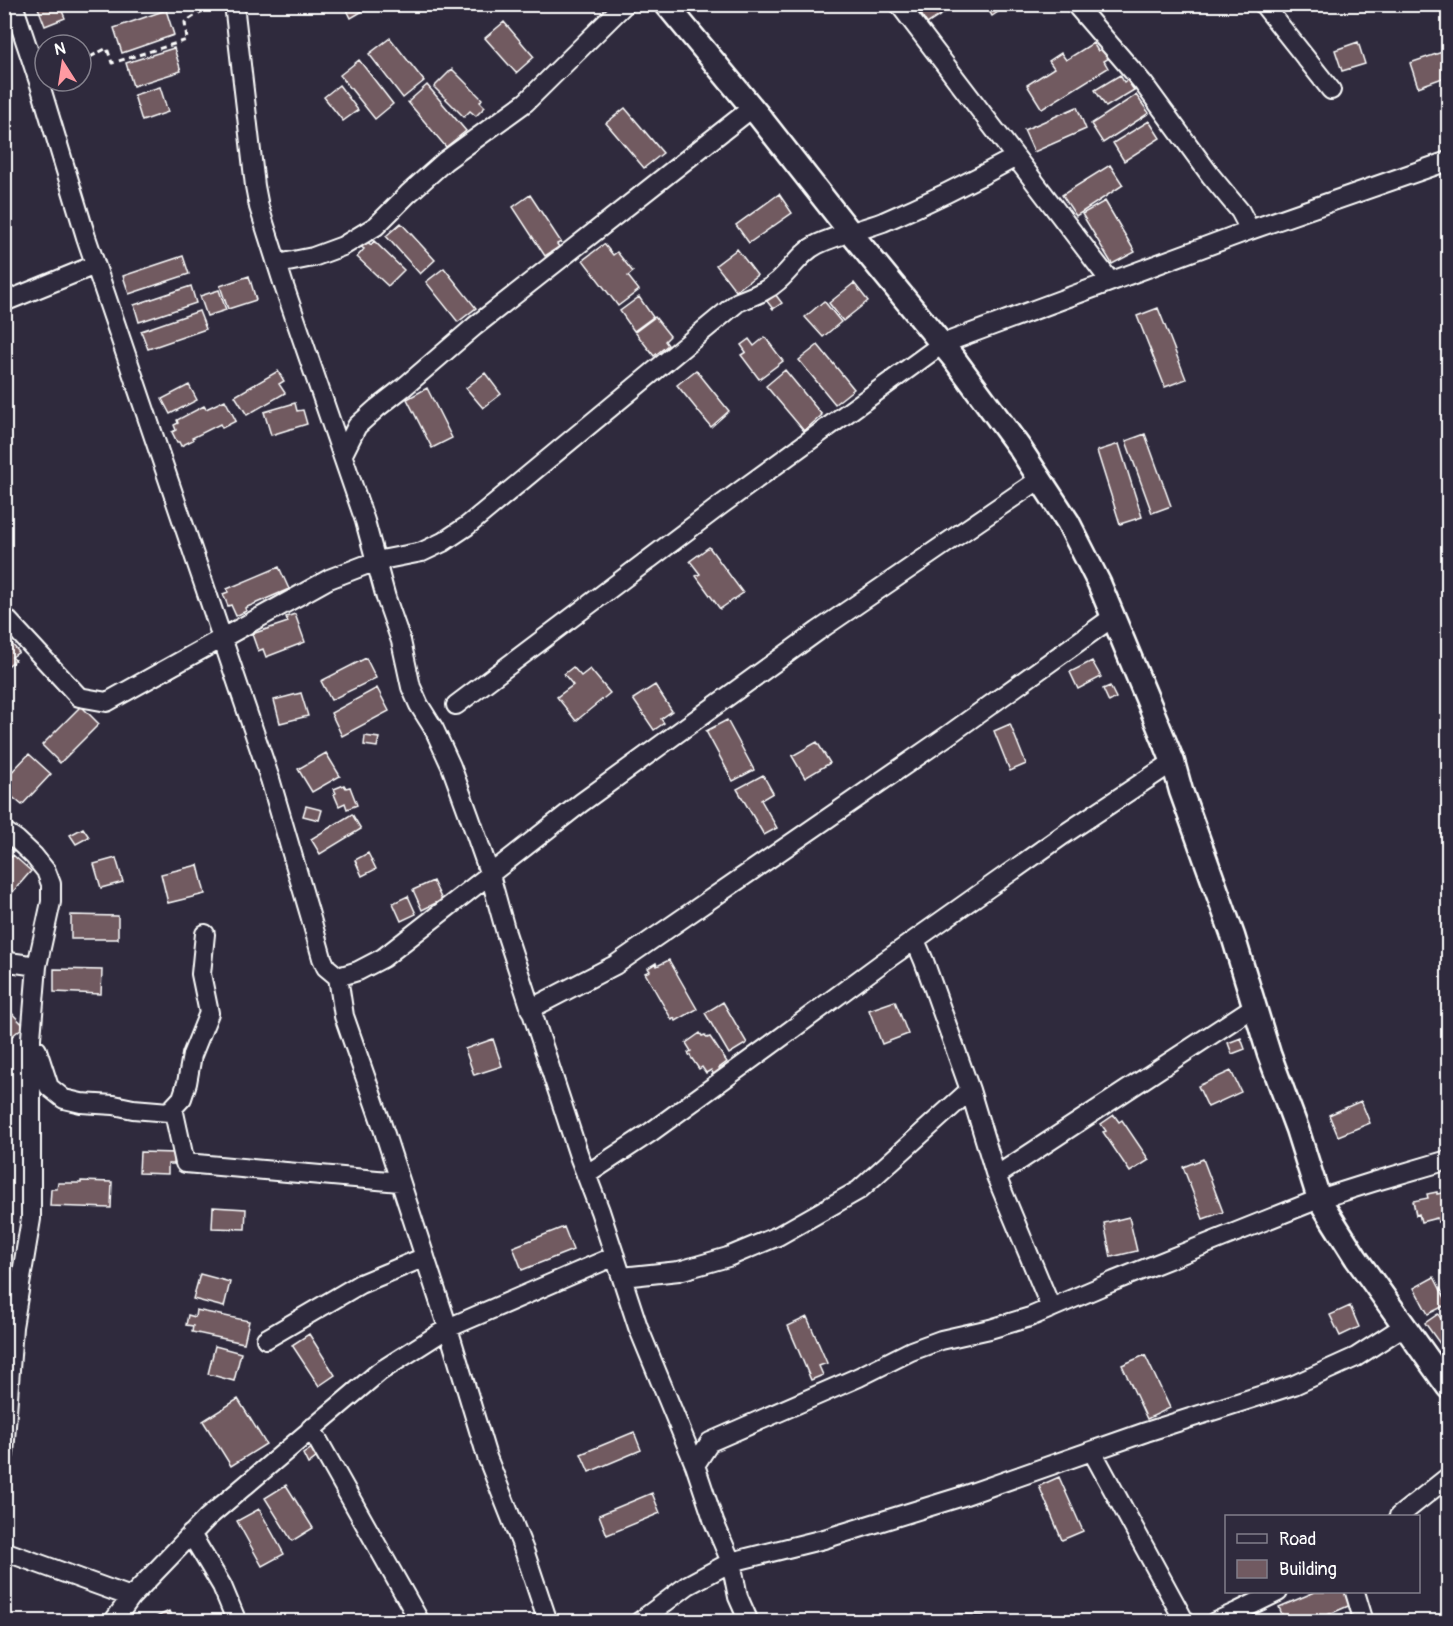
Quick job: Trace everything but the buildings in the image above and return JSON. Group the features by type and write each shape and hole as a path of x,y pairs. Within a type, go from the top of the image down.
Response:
{"street":[{"path":"13,4 95,265 270,779 322,958 326,967 339,977 344,1016 425,1257 487,1457 525,1553 548,1622"},
{"path":"234,4 255,186 260,207 285,289 343,454 401,641 411,687 451,766 490,875 530,1009 638,1327 695,1465 714,1522 731,1562 738,1598 749,1622"},
{"path":"278,264 313,257 343,246 376,226 445,161 526,102 625,4"},
{"path":"666,4 942,344 1019,447 1068,522 1099,584 1173,762 1319,1199 1356,1258 1449,1387"},
{"path":"899,4 1014,158 1110,281"},
{"path":"1075,4 1143,83 1211,176 1240,211 1250,230"},
{"path":"1263,4 1331,90"},
{"path":"343,454 357,426 376,408 475,326 752,108"},
{"path":"4,616 79,697 107,702 329,579 376,561 422,552 443,542 467,526 731,307 759,294 778,281 801,255 816,244 850,231 881,223 968,183 1014,158"},
{"path":"456,705 942,344 1250,230 1447,167"},
{"path":"4,302 95,265"},
{"path":"339,977 358,971 382,958 582,803 818,631 1040,479"},
{"path":"530,1009 615,965 947,736 1113,617"},
{"path":"586,1175 651,1132 1063,835 1173,762"},
{"path":"4,831 34,856 46,871 51,884 51,902 37,966 32,1031 31,1219 13,1327 4,1454"},
{"path":"32,1031 49,1087 64,1099 81,1103 169,1112 182,1098 188,1083 192,1056 209,1013 201,974 205,934"},
{"path":"915,940 970,1090 996,1176 1051,1308"},
{"path":"4,958 9,962 37,966"},
{"path":"996,1176 1255,1006"},
{"path":"622,1277 679,1271 728,1257 778,1236 859,1190 970,1090"},
{"path":"173,1108 185,1163 400,1182"},
{"path":"695,1465 710,1442 860,1377 911,1351 941,1340 1030,1317 1319,1199 1449,1160"},
{"path":"113,1622 131,1597 207,1518 379,1372 448,1328 615,1256"},
{"path":"266,1340 360,1284 425,1257"},
{"path":"639,1622 688,1585 731,1562 836,1536 1294,1385 1356,1357 1404,1326"},
{"path":"311,1428 420,1622"},
{"path":"682,1437 710,1442"},
{"path":"1092,1451 1185,1622"},
{"path":"1400,1515 1449,1477"},
{"path":"191,1534 222,1586 237,1622"},
{"path":"4,1551 131,1597"},
{"path":"1215,1622 1276,1593"},
{"path":"1354,1593 1364,1622"}],"path":[{"path":"93,56 107,48 112,63 187,40 185,22 213,4"}]}
